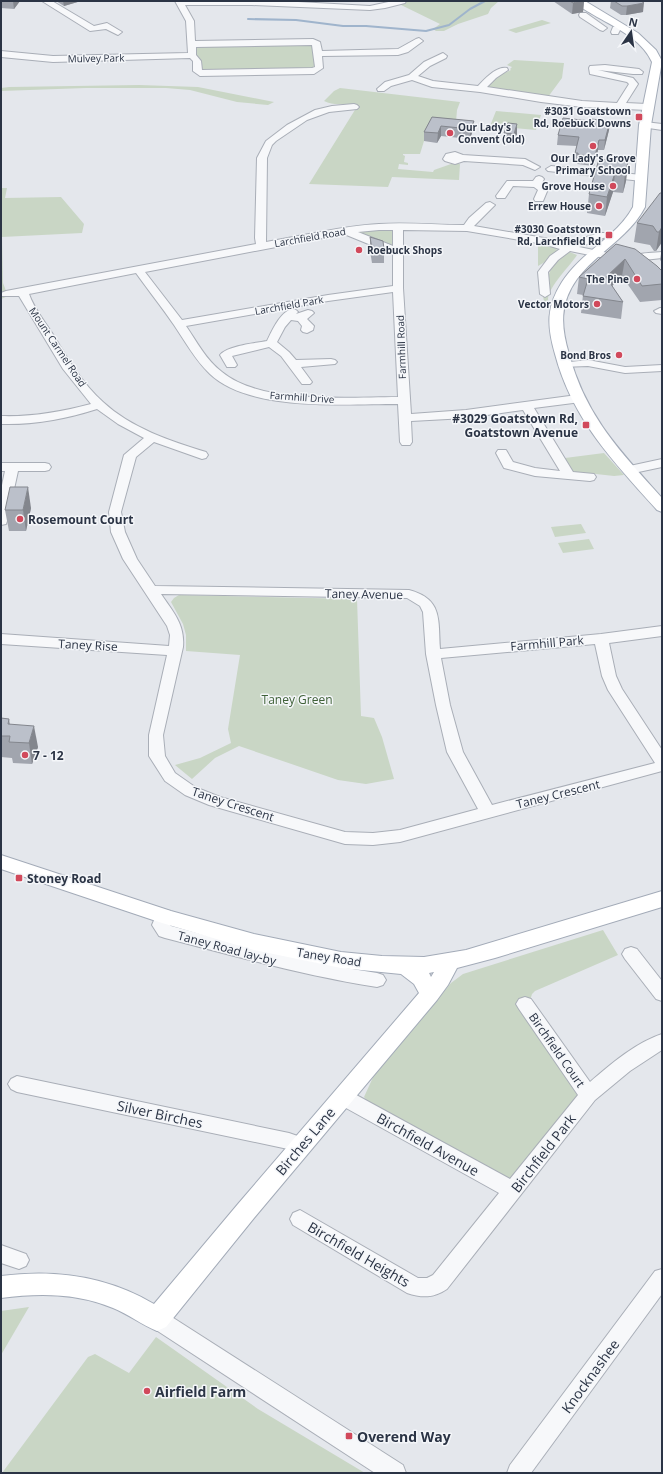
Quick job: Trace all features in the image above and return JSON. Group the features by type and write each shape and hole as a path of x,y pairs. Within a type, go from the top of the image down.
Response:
{"main road":[{"path":"579,1 618,29 645,44 660,60 647,107 644,125 640,207 635,217 616,237 595,253 572,276 561,294 557,304 554,321 564,362 577,399 601,437 662,507"},
{"name":"Taney Road","path":"1,862 164,916 277,948 358,962 405,965 450,961 662,899"},
{"name":"Birches Lane","path":"157,1319 430,994 441,980 450,961"},
{"path":"405,965 420,978 430,994"},
{"path":"1,1287 39,1282 82,1287 119,1298 157,1319"}],"street":[{"path":"46,1 93,29 108,26 118,32"},
{"path":"402,1 385,6 370,8 274,2 180,2 190,21 192,50 197,60 198,72 204,74 316,70 319,68 318,54 398,52 405,50 419,41"},
{"path":"600,15 585,16 602,28"},
{"name":"Mulvey Park","path":"1,54 26,58 185,56 192,50 310,42 317,44 318,54"},
{"name":"Mulvey Park","path":"1,49 62,57"},
{"path":"381,89 388,84 412,77 427,64 443,56"},
{"path":"620,106 634,84 630,80 593,72 593,68 610,67 629,72 640,72"},
{"path":"480,89 493,76 504,70"},
{"path":"412,77 432,84 480,89 541,99 647,107"},
{"path":"261,242 262,158 266,147 273,139 322,110 339,107 354,107"},
{"path":"644,125 662,127"},
{"path":"436,157 447,158 455,155 461,158 525,162 543,169 642,178"},
{"path":"537,184 543,169"},
{"path":"501,196 511,181 537,184 542,187 539,199"},
{"path":"467,228 473,220 490,205"},
{"name":"Larchfield Road","path":"6,294 138,269 261,242 274,244 344,231 378,227 398,226 467,228 544,241 595,253 634,260"},
{"name":"Farmhill Road","path":"398,226 398,288 403,400 406,418 406,442"},
{"path":"344,231 398,252"},
{"path":"545,294 542,280 543,272 557,254 569,247 602,235"},
{"path":"634,260 642,257 662,255"},
{"path":"634,260 647,267"},
{"name":"Farmhill Drive","path":"138,269 180,324 204,360 218,375 244,390 274,397 403,400"},
{"name":"Larchfield Park","path":"180,324 328,298 398,288"},
{"name":"Mount Carmel Road","path":"25,291 25,297 62,357 99,405 152,438 202,455"},
{"path":"230,364 226,355 236,350 271,343 280,326 298,315 308,326 307,330"},
{"path":"271,343 285,354 294,364 306,382"},
{"path":"294,364 331,362"},
{"path":"564,362 588,363 625,370 662,368"},
{"path":"406,418 466,414 577,399"},
{"path":"1,420 31,420 68,414 99,405"},
{"path":"527,406 569,475"},
{"name":"Taney Crescent","path":"152,438 130,455 115,512 118,532 130,559 152,590 174,626 176,635 175,651 156,735 157,756 170,777 190,791 222,803 345,838 373,840 400,836 662,766"},
{"path":"502,453 508,464 535,472 590,477"},
{"path":"629,470 662,463"},
{"path":"1,521 7,467 45,467"},
{"name":"Taney Avenue","path":"152,590 409,594 426,603 430,612 433,654 443,706 455,752 488,812"},
{"name":"Farmhill Park","path":"433,654 662,631"},
{"path":"601,638 609,676 615,690 662,762"},
{"name":"Taney Rise","path":"1,639 175,651"},
{"name":"Taney Road lay-by","path":"164,916 160,925 165,931 285,963 343,976 377,980"},
{"path":"631,954 662,994"},
{"name":"Birchfield Court","path":"525,1004 589,1096"},
{"name":"Birchfield Park","path":"440,1282 589,1096 616,1069 643,1051 662,1041"},
{"name":"Silver Birches","path":"17,1084 289,1141 302,1146"},
{"name":"Birchfield Avenue","path":"343,1097 514,1191"},
{"name":"Birchfield Heights","path":"300,1219 414,1286 427,1288 434,1287 440,1282"},
{"path":"1,1254 20,1260"},
{"name":"Knocknashee","path":"518,1473 662,1278"},
{"path":"157,1319 395,1473"}],"green space":[{"path":"408,1 499,1 491,8 488,14 458,24 444,31 436,31 433,29 440,24 399,4"},
{"path":"542,20 551,23 516,33 508,30"},
{"path":"308,44 314,47 316,66 314,69 202,72 196,55 196,48 200,46"},
{"path":"514,60 564,63 562,78 548,97 485,87 493,78 511,70 510,69 512,67 507,65"},
{"path":"139,85 198,87 274,102 268,105 237,102 190,90 166,88 86,88 1,91 1,88 9,87"},
{"path":"340,88 460,102 457,110 456,122 424,141 420,154 403,154 405,156 404,162 408,163 408,165 399,164 398,169 433,172 434,170 451,164 460,164 459,180 392,177 388,187 309,184 358,105 332,104 324,101 334,91"},
{"path":"496,111 541,115 536,130 490,126"},
{"path":"1,188 7,188 5,198 61,197 84,224 82,233 2,237 3,283 8,296 1,299"},
{"path":"383,228 394,231 395,245 393,247 354,232"},
{"path":"534,242 556,246 557,251 538,266 538,246"},
{"path":"567,251 577,255 552,288 548,299 549,308 545,307 543,296 547,295 549,275 553,266"},
{"path":"604,453 624,475 614,476 578,472 572,473 565,458"},
{"path":"581,524 586,533 555,537 551,527"},
{"path":"589,539 594,549 563,553 558,543"},
{"name":"Taney Green","path":"179,595 357,599 361,716 374,718 382,737 394,779 366,784 338,780 239,746 215,758 192,779 175,765 200,758 231,743 228,729 240,655 186,651 186,635 183,624 171,602"},
{"path":"603,930 618,955 535,991 532,994 529,1004 576,1091 578,1098 511,1178 507,1178 367,1101 364,1097 375,1073 451,983 463,974"},
{"path":"29,1307 1,1355 1,1311"},
{"name":"Airfield Farm","path":"156,1337 258,1409 365,1473 2,1473 88,1357 95,1354 129,1373"}],"building":[{"path":"614,1 641,1 644,3 622,6"},
{"path":"432,117 474,121 470,129 441,126 438,133 424,132"},
{"path":"563,118 591,121 591,119 610,121 605,140 599,140 595,156 578,155 578,153 575,153 579,137 558,135"},
{"path":"508,123 517,124 514,134 504,133"},
{"path":"599,159 628,162 625,174 615,173 607,197 589,194"},
{"path":"660,193 662,193 662,227 659,232 657,232 653,226 637,223"},
{"path":"370,237 383,241 384,249 372,249"},
{"path":"616,244 635,249 657,266 662,271 662,284 642,286 625,259 606,277 623,302 583,296 588,279 579,277"},
{"path":"10,487 28,487 23,510 5,510"},
{"path":"1,718 9,719 8,724 34,726 29,743 9,742 10,736 1,736"}],"waterway":[{"path":"248,19 296,20 343,26 366,26 426,31 449,25 470,9 485,1"}],"place":[{"name":"#3031 Goatstown Rd, Roebuck Downs","path":"639,117"},
{"name":"Our Lady's Convent (old)","path":"450,133"},
{"name":"Our Lady's Grove Primary School","path":"593,146"},
{"name":"Grove House","path":"613,186"},
{"name":"Errew House","path":"599,206"},
{"name":"#3030 Goatstown Rd, Larchfield Rd","path":"609,235"},
{"name":"Roebuck Shops","path":"359,250"},
{"name":"The Pine","path":"637,279"},
{"name":"Vector Motors","path":"597,304"},
{"name":"Bond Bros","path":"619,355"},
{"name":"#3029 Goatstown Rd, Goatstown Avenue","path":"586,425"},
{"name":"Rosemount Court","path":"20,519"},
{"name":"7 - 12","path":"25,755"},
{"name":"Stoney Road","path":"19,878"},
{"name":"Airfield Farm","path":"147,1391"},
{"name":"Overend Way","path":"349,1436"}]}
